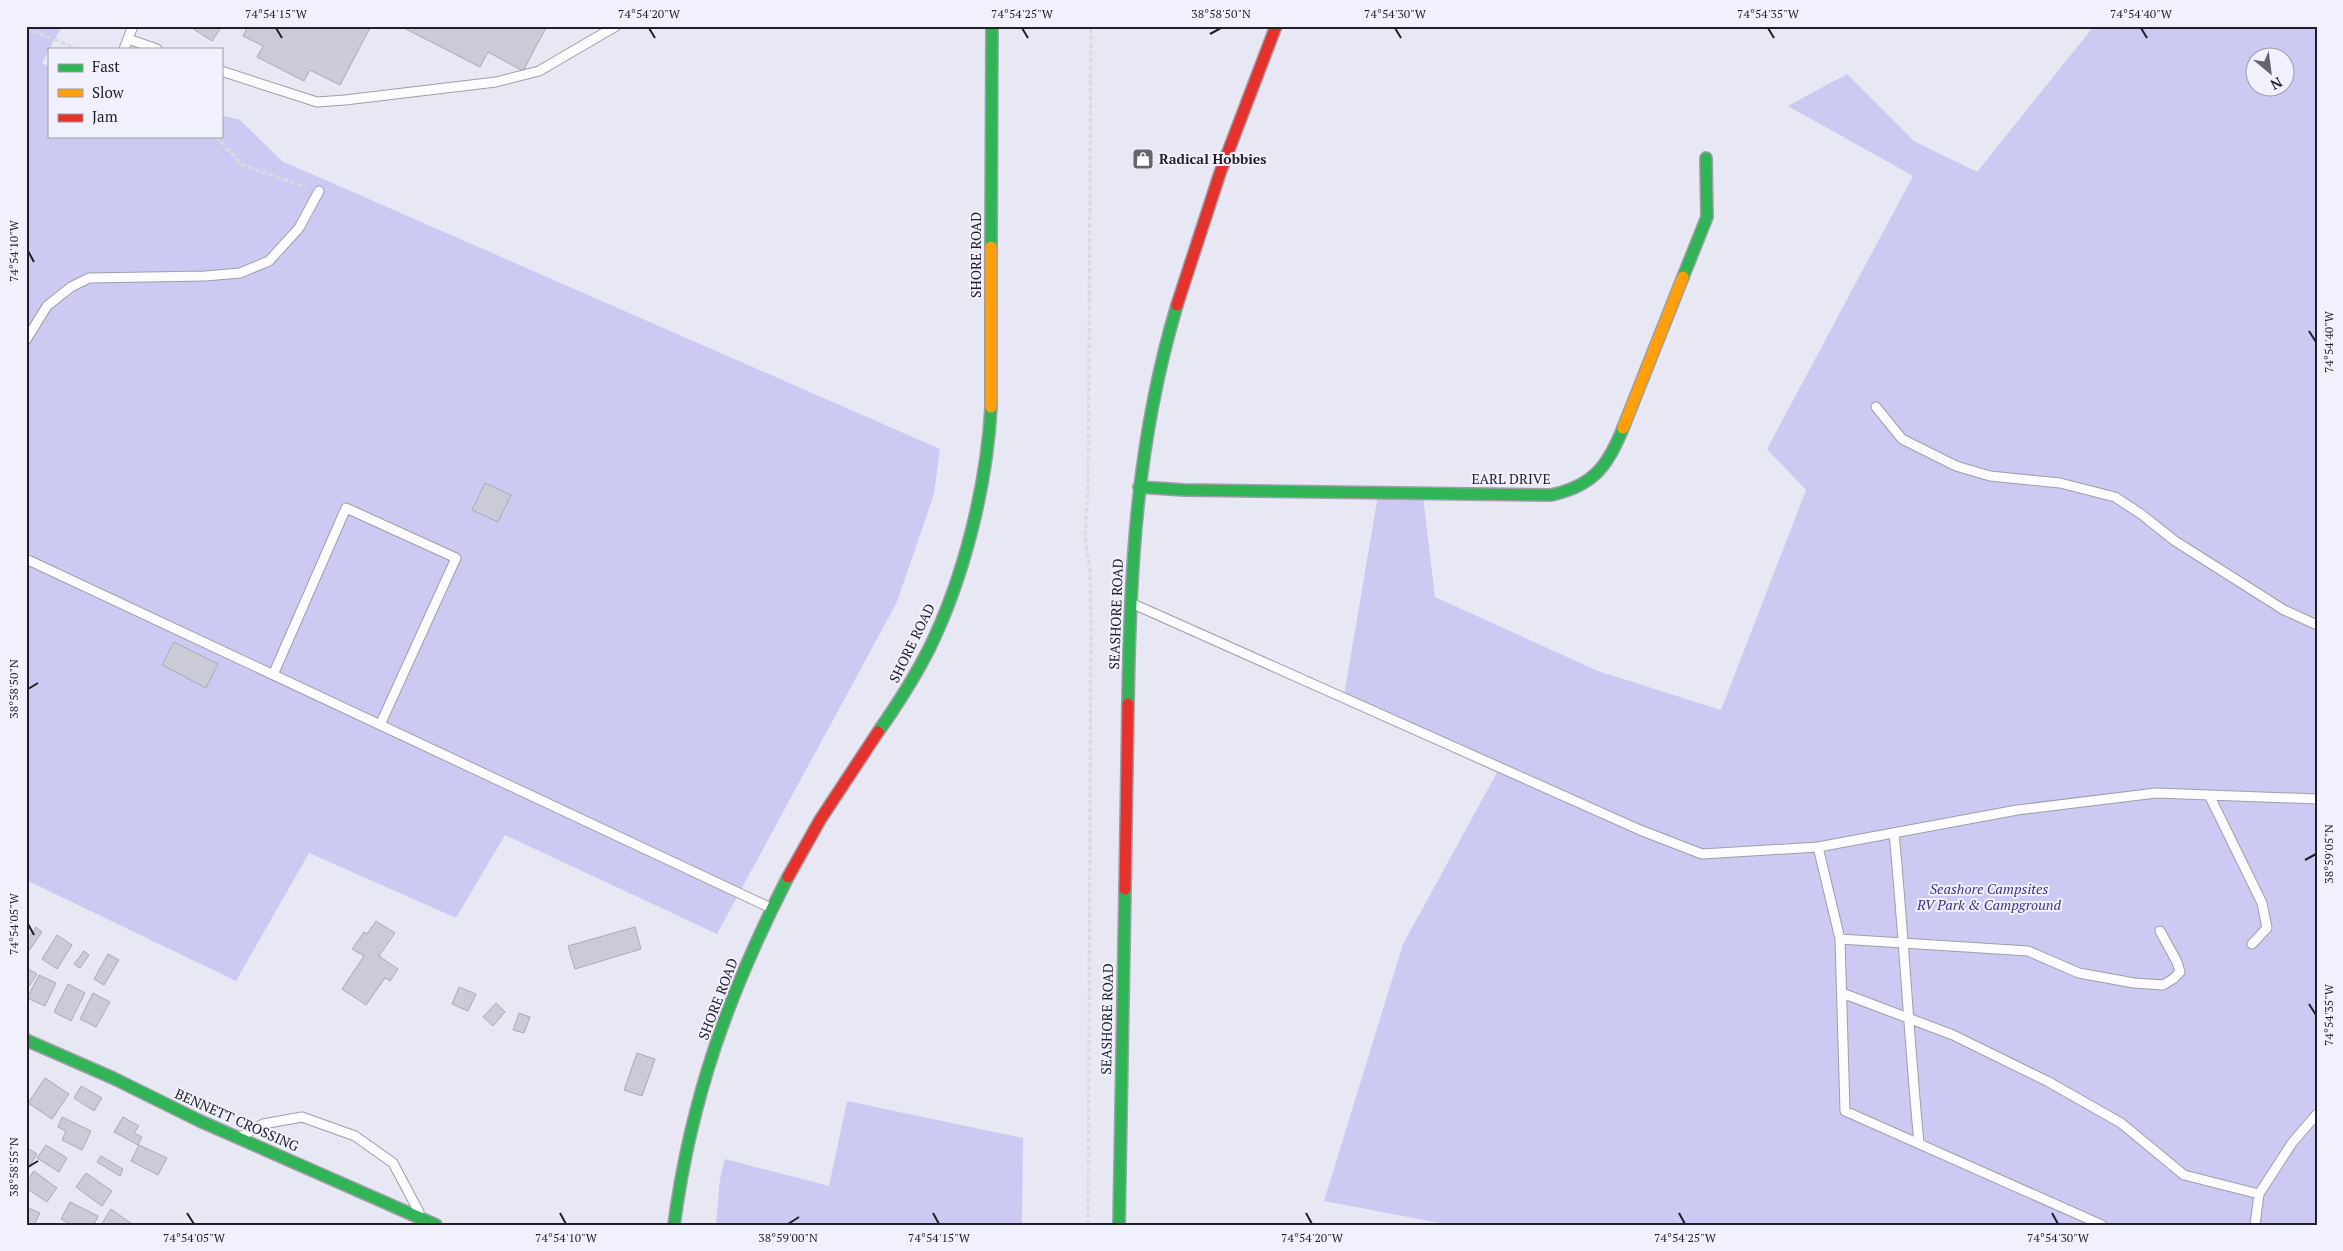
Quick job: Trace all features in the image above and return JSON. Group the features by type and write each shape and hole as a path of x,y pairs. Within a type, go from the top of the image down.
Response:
{"street":[{"name":"SHORE ROAD","path":"674,1225 677,1193 693,1118 731,1002 772,908 820,820 852,769 894,710 916,672 940,623 960,572 975,519 991,406 992,26"},
{"name":"SEASHORE ROAD","path":"1119,1225 1130,603 1133,543 1139,487 1148,423 1165,345 1182,287 1236,130 1276,26"},
{"name":"EARL DRIVE","path":"1139,487 1184,490 1551,495 1570,492 1587,483 1601,470 1612,455 1707,217 1706,158"},
{"name":"BENNETT CROSSING","path":"26,1040 238,1138 350,1186 423,1221 436,1225"}],"lane":[{"path":"124,48 133,26"},
{"path":"222,71 317,102 345,100 496,82 538,71 616,26"},
{"path":"128,39 154,48"},
{"path":"26,340 47,306 71,287 89,278 205,276 240,273 269,261 299,228 319,191"},
{"path":"1876,408 1902,439 1956,466 1990,476 2060,483 2115,497 2200,557 2284,610 2317,625"},
{"path":"273,675 346,508 456,558 380,725"},
{"path":"26,559 772,908"},
{"path":"1130,603 1640,830 1702,854 1818,847 2017,810 2156,793 2210,797 2317,799"},
{"path":"2210,797 2262,903 2266,928 2252,944"},
{"path":"1894,833 1904,943 1907,1018 1919,1143"},
{"path":"1818,847 1840,939 1845,1111 2102,1225"},
{"path":"1840,939 2028,951 2079,974 2134,983 2163,985 2180,972 2177,962 2160,931"},
{"path":"1842,993 1953,1036 2047,1081 2121,1123 2184,1175 2259,1194"},
{"path":"2256,1225 2259,1194 2292,1143 2317,1114"},
{"path":"238,1138 263,1124 302,1117 355,1136 393,1163 423,1221"}],"path":[{"path":"1088,1225 1091,620 1090,571 1085,536 1088,479 1090,26"},
{"path":"26,28 75,48"},
{"path":"218,138 242,165 319,191"}],"green space":[{"path":"26,26 62,26 50,48 48,48 42,63 48,66 48,138 222,138 222,115 240,120 282,161 940,449 934,494 897,602 717,934 505,835 456,918 309,853 236,981 26,880"},
{"name":"Seashore Campsites RV Park & Campground","path":"2094,26 2317,26 2317,1225 1450,1225 1324,1201 1403,944 1499,769 1343,702 1378,495 1423,496 1435,597 1598,671 1721,710 1806,490 1767,449 1913,176 1788,106 1847,74 1914,141 1977,172"},
{"path":"847,1101 1023,1138 1022,1225 716,1225 720,1178 725,1159 829,1186"}],"building":[{"path":"189,26 222,26 212,41"},
{"path":"248,26 371,26 340,85 310,70 304,81 257,57 263,46 243,36"},
{"path":"400,26 547,26 523,71 488,52 480,67"},
{"path":"485,483 511,495 498,522 472,510"},
{"path":"174,642 218,664 206,688 162,665"},
{"path":"376,921 395,933 379,956 398,969 390,981 385,978 366,1005 342,989 364,956 352,949 364,932 367,934"},
{"path":"36,927 42,932 26,955 26,941"},
{"path":"635,927 641,949 575,969 568,946"},
{"path":"57,935 72,945 57,969 42,959"},
{"path":"84,951 89,955 80,968 74,964"},
{"path":"108,954 119,960 104,985 94,979"},
{"path":"26,968 37,974 26,991"},
{"path":"39,975 56,983 45,1006 27,998"},
{"path":"68,984 85,993 71,1021 54,1012"},
{"path":"459,987 476,994 468,1011 452,1004"},
{"path":"93,993 110,1002 96,1027 80,1019"},
{"path":"496,1003 505,1012 493,1026 483,1017"},
{"path":"519,1013 530,1017 524,1033 513,1030"},
{"path":"637,1053 655,1059 642,1096 624,1090"},
{"path":"45,1078 69,1094 52,1119 28,1103"},
{"path":"81,1086 102,1098 94,1111 74,1098"},
{"path":"62,1117 91,1131 82,1150 62,1140 66,1131 58,1127"},
{"path":"123,1117 139,1126 134,1133 142,1137 138,1145 114,1132"},
{"path":"46,1145 67,1158 59,1172 37,1158"},
{"path":"139,1145 167,1158 158,1175 131,1161"},
{"path":"26,1147 37,1154 27,1170 26,1169"},
{"path":"101,1156 123,1169 120,1176 97,1162"},
{"path":"34,1171 57,1188 47,1202 26,1188 26,1182"},
{"path":"86,1173 112,1191 102,1206 76,1187"},
{"path":"70,1202 98,1216 94,1225 72,1225 61,1219"},
{"path":"26,1207 40,1213 34,1225 26,1225"},
{"path":"111,1209 132,1224 132,1225 101,1225"}],"traffic: fast":[{"path":"991,247 992,26"},
{"path":"1683,277 1707,217 1706,158"},
{"path":"1128,704 1134,552 1144,454 1163,355 1177,305"},
{"path":"878,732 906,691 930,647 953,591 972,530 979,499 985,468 991,407"},
{"path":"1139,487 1184,490 1551,495 1578,486 1597,472 1605,464 1623,428"},
{"path":"674,1225 681,1178 691,1133 715,1046 748,962 788,877"},
{"path":"1119,1225 1125,889"},
{"path":"26,1040 113,1078 200,1121 436,1225"}],"traffic: slow":[{"path":"991,247 991,407"},
{"path":"1623,428 1683,277"}],"traffic: jam":[{"path":"1177,305 1220,173 1276,26"},
{"path":"1125,889 1128,704"},
{"path":"788,877 820,820 878,732"}],"place":[{"name":"Radical Hobbies","path":"1143,159"}]}
